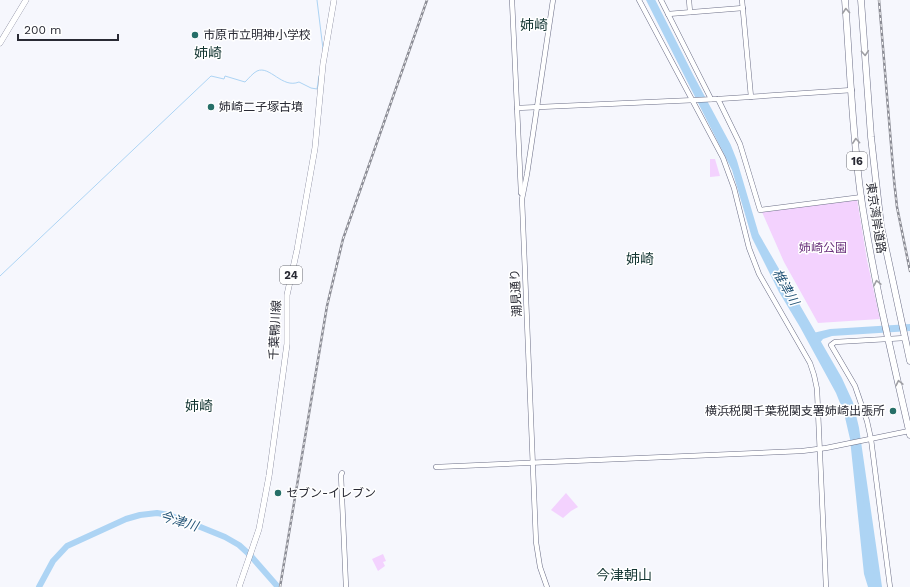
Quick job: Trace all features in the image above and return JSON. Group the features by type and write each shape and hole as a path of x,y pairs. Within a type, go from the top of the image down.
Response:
{"highway":[{"name":"東京湾岸道路","path":"845,0 862,197 871,257 910,433"},
{"name":"東京湾岸道路","path":"861,0 876,188 883,233 910,361"}],"main road":[{"path":"0,43 26,0"},
{"name":"千葉鴨川線","path":"239,587 261,519 272,457 287,344 287,295 316,148 323,64 334,0"}],"street":[{"path":"512,0 522,199"},
{"name":"潮見通り","path":"547,587 540,567 537,546 522,199 553,0"},
{"path":"639,0 694,100 723,158 734,188 749,248 759,274 806,356 814,375 817,389 826,587"},
{"path":"661,0 708,99"},
{"path":"689,0 690,12"},
{"path":"742,0 751,97"},
{"path":"668,14 743,8"},
{"path":"517,108 718,99 852,90"},
{"path":"718,99 740,144 760,210 862,197"},
{"path":"890,587 871,439 867,421 855,386 831,345 835,342 905,338"},
{"path":"436,467 819,449 910,433"},
{"path":"342,473 346,587"}],"green space":[{"path":"710,159 715,159 720,176 710,177"},
{"name":"姉崎公園","path":"857,199 867,260 880,319 818,323 784,262 762,212"},
{"path":"566,493 578,507 563,518 551,510"},
{"path":"383,554 386,561 383,562 385,566 378,571 372,559"}],"water":[{"path":"646,0 652,0 728,146 734,161 756,235 813,333 830,329 910,324 910,331 832,336 823,339 819,344 839,379 850,403 856,428 879,587 868,587 864,574 850,439 844,413 836,393 779,292 752,238 732,170"}],"waterway":[{"path":"317,0 323,49"},
{"name":"椎津川","path":"652,0 728,146 734,161 756,235 839,379 850,403 856,428 879,587"},
{"path":"0,276 211,76 224,79 225,76 245,82 257,71 262,70 267,71 287,82 299,82 311,88 317,89 319,76"},
{"name":"今津川","path":"39,587 53,561 67,546 126,519 140,515 157,513 169,515 198,526 225,537 239,545 250,555 278,587"}],"railway":[{"path":"280,587 327,306 343,239 427,0"},
{"path":"879,0 897,207 910,271"}],"place":[{"name":"市原市立明神小学校","path":"195,35"},
{"name":"姉崎二子塚古墳","path":"211,107"},
{"name":"横浜税関千葉税関支署姉崎出張所","path":"893,411"},
{"name":"セブン-イレブン","path":"278,493"}],"district":[{"name":"姉崎","path":"534,25"},
{"name":"姉崎","path":"208,53"},
{"name":"姉崎","path":"640,259"},
{"name":"姉崎","path":"199,406"},
{"name":"今津朝山","path":"624,575"}]}
